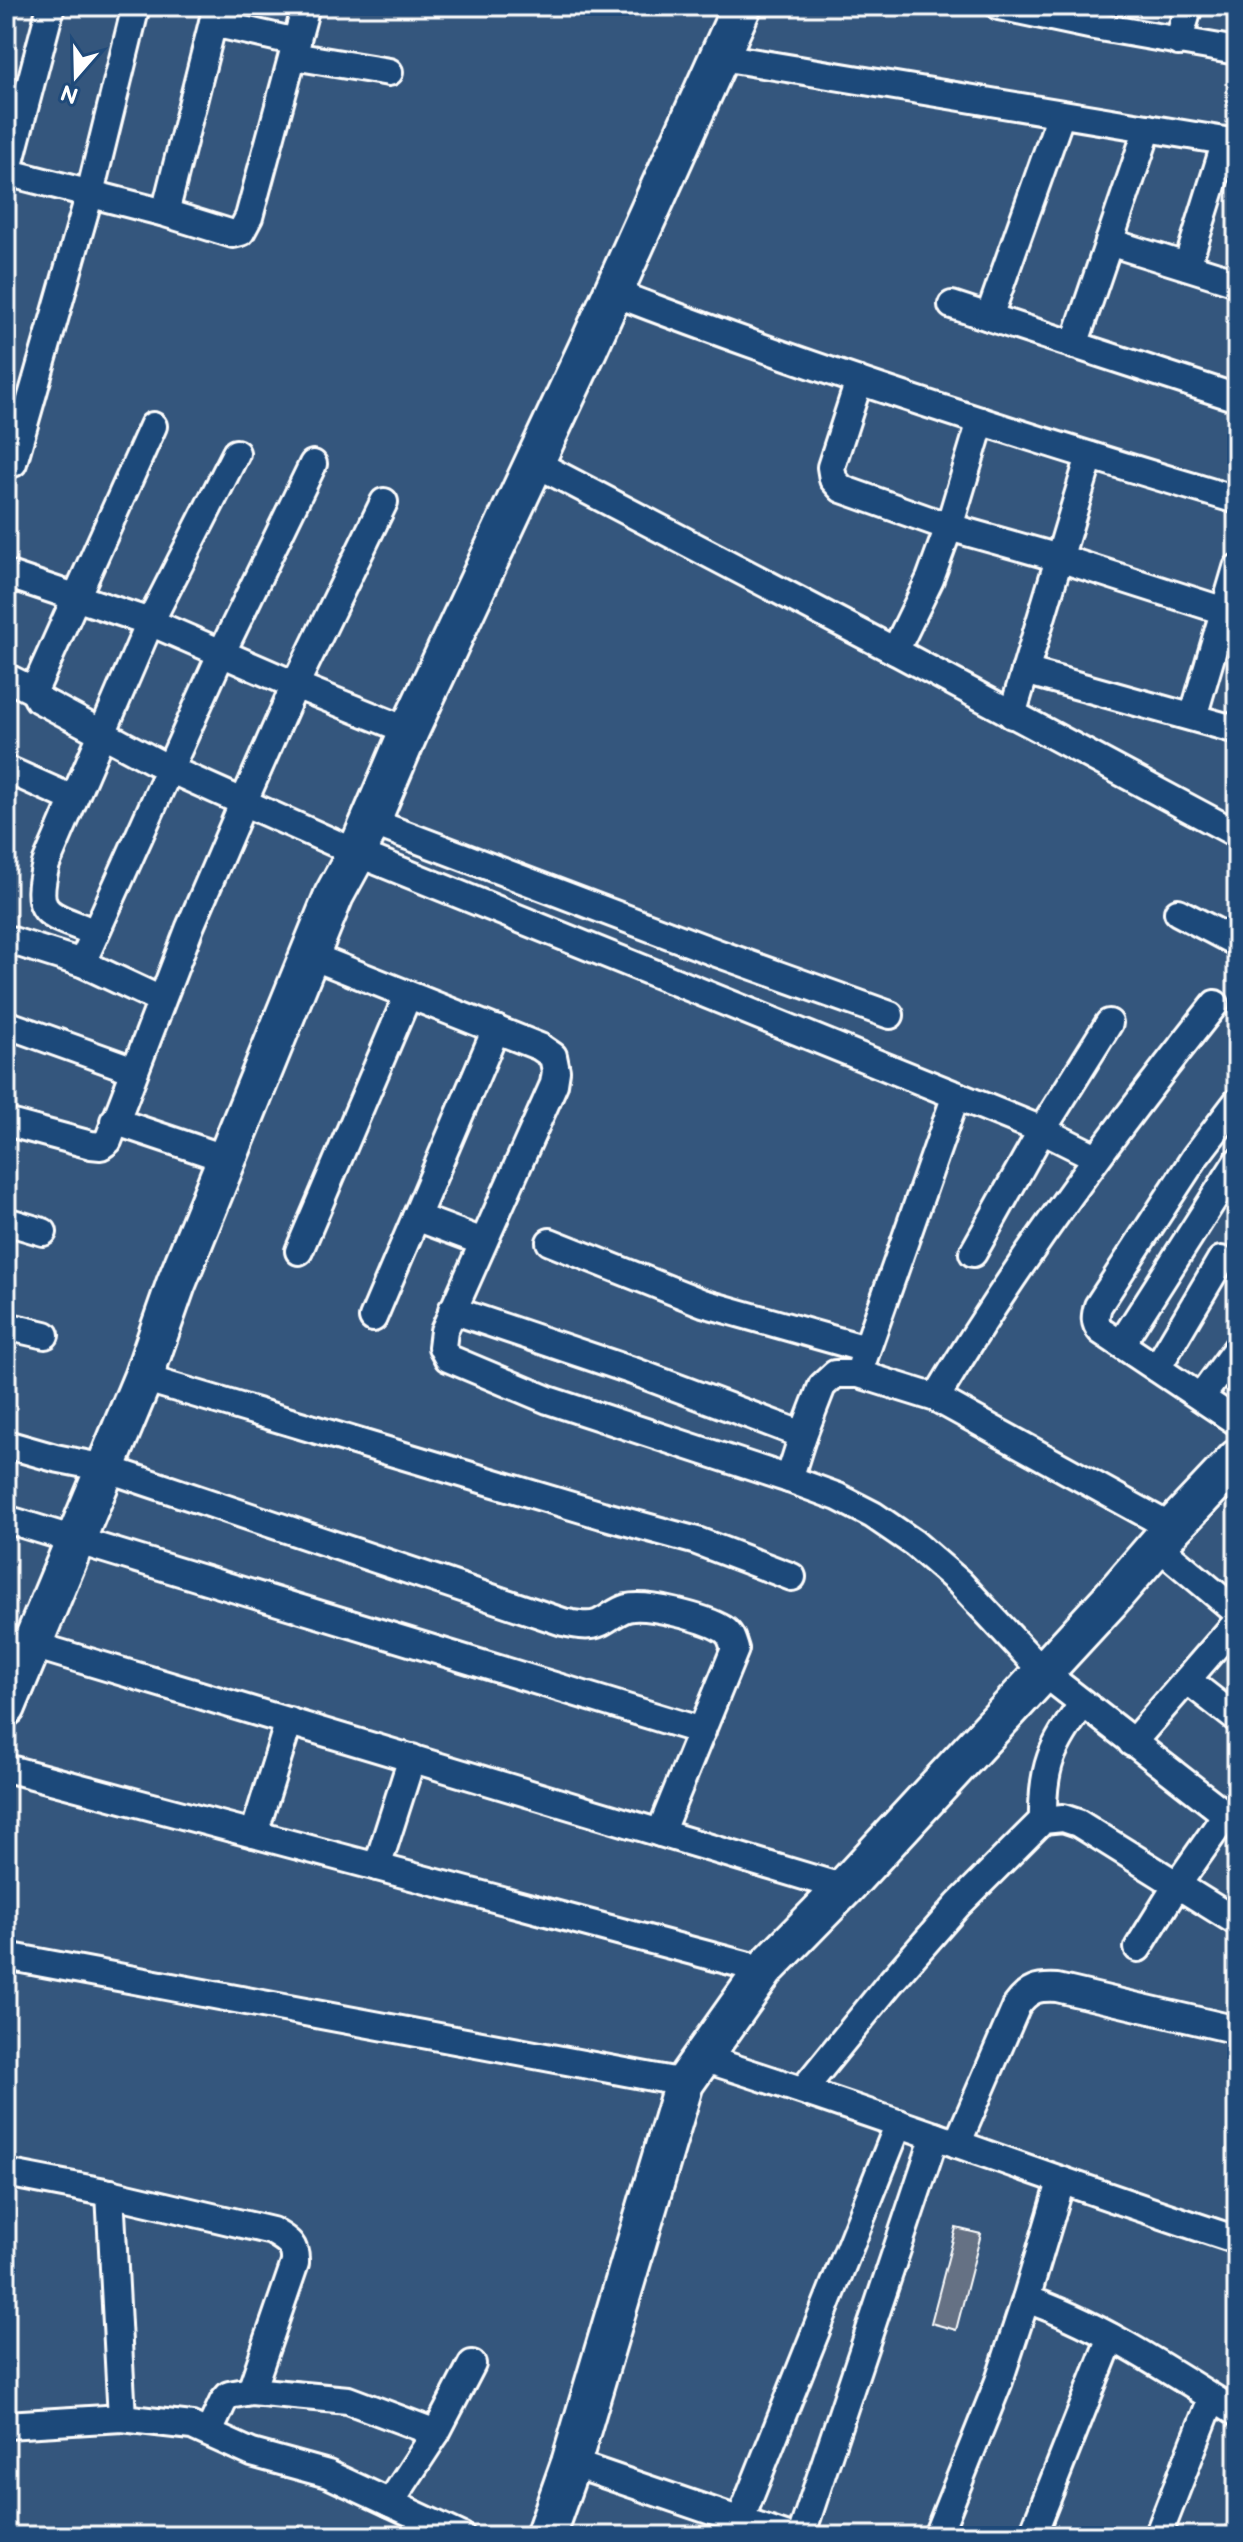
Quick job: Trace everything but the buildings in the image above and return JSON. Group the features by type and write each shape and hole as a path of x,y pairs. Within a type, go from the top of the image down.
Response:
{"main road":[{"path":"6,1707 143,1378 176,1284 334,895 588,348 742,6"},
{"path":"545,2536 571,2463 693,2071 764,1970 844,1888 1237,1459"}],"street":[{"path":"51,6 7,174 90,193 233,234 241,232 249,217 306,6"},
{"path":"13,463 90,193 136,6"},
{"path":"999,6 1097,16 1178,42 1237,51"},
{"path":"1178,42 1189,6"},
{"path":"165,213 215,14 295,49 389,72"},
{"path":"721,57 1232,142 1187,266"},
{"path":"989,317 1061,114"},
{"path":"1074,345 1148,128"},
{"path":"1109,242 1237,282"},
{"path":"612,292 682,320 859,381 1237,500"},
{"path":"952,305 1237,398"},
{"path":"859,381 831,467 833,479 842,489 949,527 1059,558 1231,613"},
{"path":"895,651 930,579 981,421"},
{"path":"34,691 153,426"},
{"path":"95,933 48,912 42,905 39,894 46,864 150,622 236,453"},
{"path":"1012,715 1090,456"},
{"path":"535,463 1237,834"},
{"path":"82,963 222,652 313,464"},
{"path":"6,1122 91,1145 101,1146 108,1141 161,1000 244,801 295,685 384,502"},
{"path":"1193,717 1231,613 1237,568"},
{"path":"6,574 150,622 409,731"},
{"path":"1025,671 1237,730"},
{"path":"6,677 34,691 38,699 102,735 169,769 244,801 717,953 890,1015"},
{"path":"6,769 73,799"},
{"path":"363,837 1042,1130 1096,1157"},
{"path":"1178,912 1237,943"},
{"path":"6,939 82,963 161,1000"},
{"path":"309,955 540,1047 553,1056 556,1071 554,1084 444,1331 442,1347 448,1358 562,1405 789,1479 861,1509 914,1543 959,1582 1043,1672 1231,1819 1177,1885 1138,1948"},
{"path":"299,1251 408,995"},
{"path":"936,1398 985,1317 1096,1157 1215,1004"},
{"path":"973,1253 1042,1130 1109,1023"},
{"path":"6,1024 134,1070"},
{"path":"373,1318 496,1029"},
{"path":"789,1479 822,1386 835,1374 862,1361 956,1095"},
{"path":"1237,1102 1098,1306 1096,1325 1237,1422"},
{"path":"114,1121 227,1159"},
{"path":"1210,1138 1237,1155"},
{"path":"1121,1344 1237,1162"},
{"path":"416,1217 483,1242"},
{"path":"6,1221 43,1232"},
{"path":"1157,1368 1229,1265 1189,1239"},
{"path":"550,1242 703,1303 862,1361 936,1398 1164,1536 1237,1612"},
{"path":"452,1310 633,1371 803,1435"},
{"path":"6,1326 45,1335"},
{"path":"1201,1397 1237,1348"},
{"path":"143,1378 697,1541 792,1577"},
{"path":"6,1444 105,1468 563,1622 584,1626 599,1623 627,1608 642,1606 722,1628 731,1636 735,1649 660,1833"},
{"path":"6,1519 702,1731"},
{"path":"1132,1743 1237,1622"},
{"path":"33,1645 844,1888"},
{"path":"1187,1680 1237,1719"},
{"path":"1043,1820 1042,1785 1051,1755 1083,1704"},
{"path":"254,1834 289,1721"},
{"path":"377,1867 412,1758"},
{"path":"6,1768 764,1970"},
{"path":"803,2090 958,1905 1043,1820 1063,1818 1078,1823 1237,1922"},
{"path":"6,1956 803,2090 1061,2182 1237,2240"},
{"path":"571,2463 737,2528 787,2536 946,2140 1027,1991 1040,1987 1057,1988 1237,2030"},
{"path":"737,2528 899,2123"},
{"path":"6,2173 110,2193 272,2231 290,2242 295,2263 251,2391"},
{"path":"937,2536 999,2381 1061,2182"},
{"path":"110,2193 122,2418"},
{"path":"1026,2299 1056,2309 1111,2337 1237,2413"},
{"path":"1032,2536 1111,2337"},
{"path":"390,2503 436,2433 472,2364"},
{"path":"209,2432 229,2395 251,2391 348,2400 436,2433"},
{"path":"1158,2536 1212,2398"},
{"path":"6,2425 122,2418 192,2426 252,2453 328,2474 461,2536"}]}
